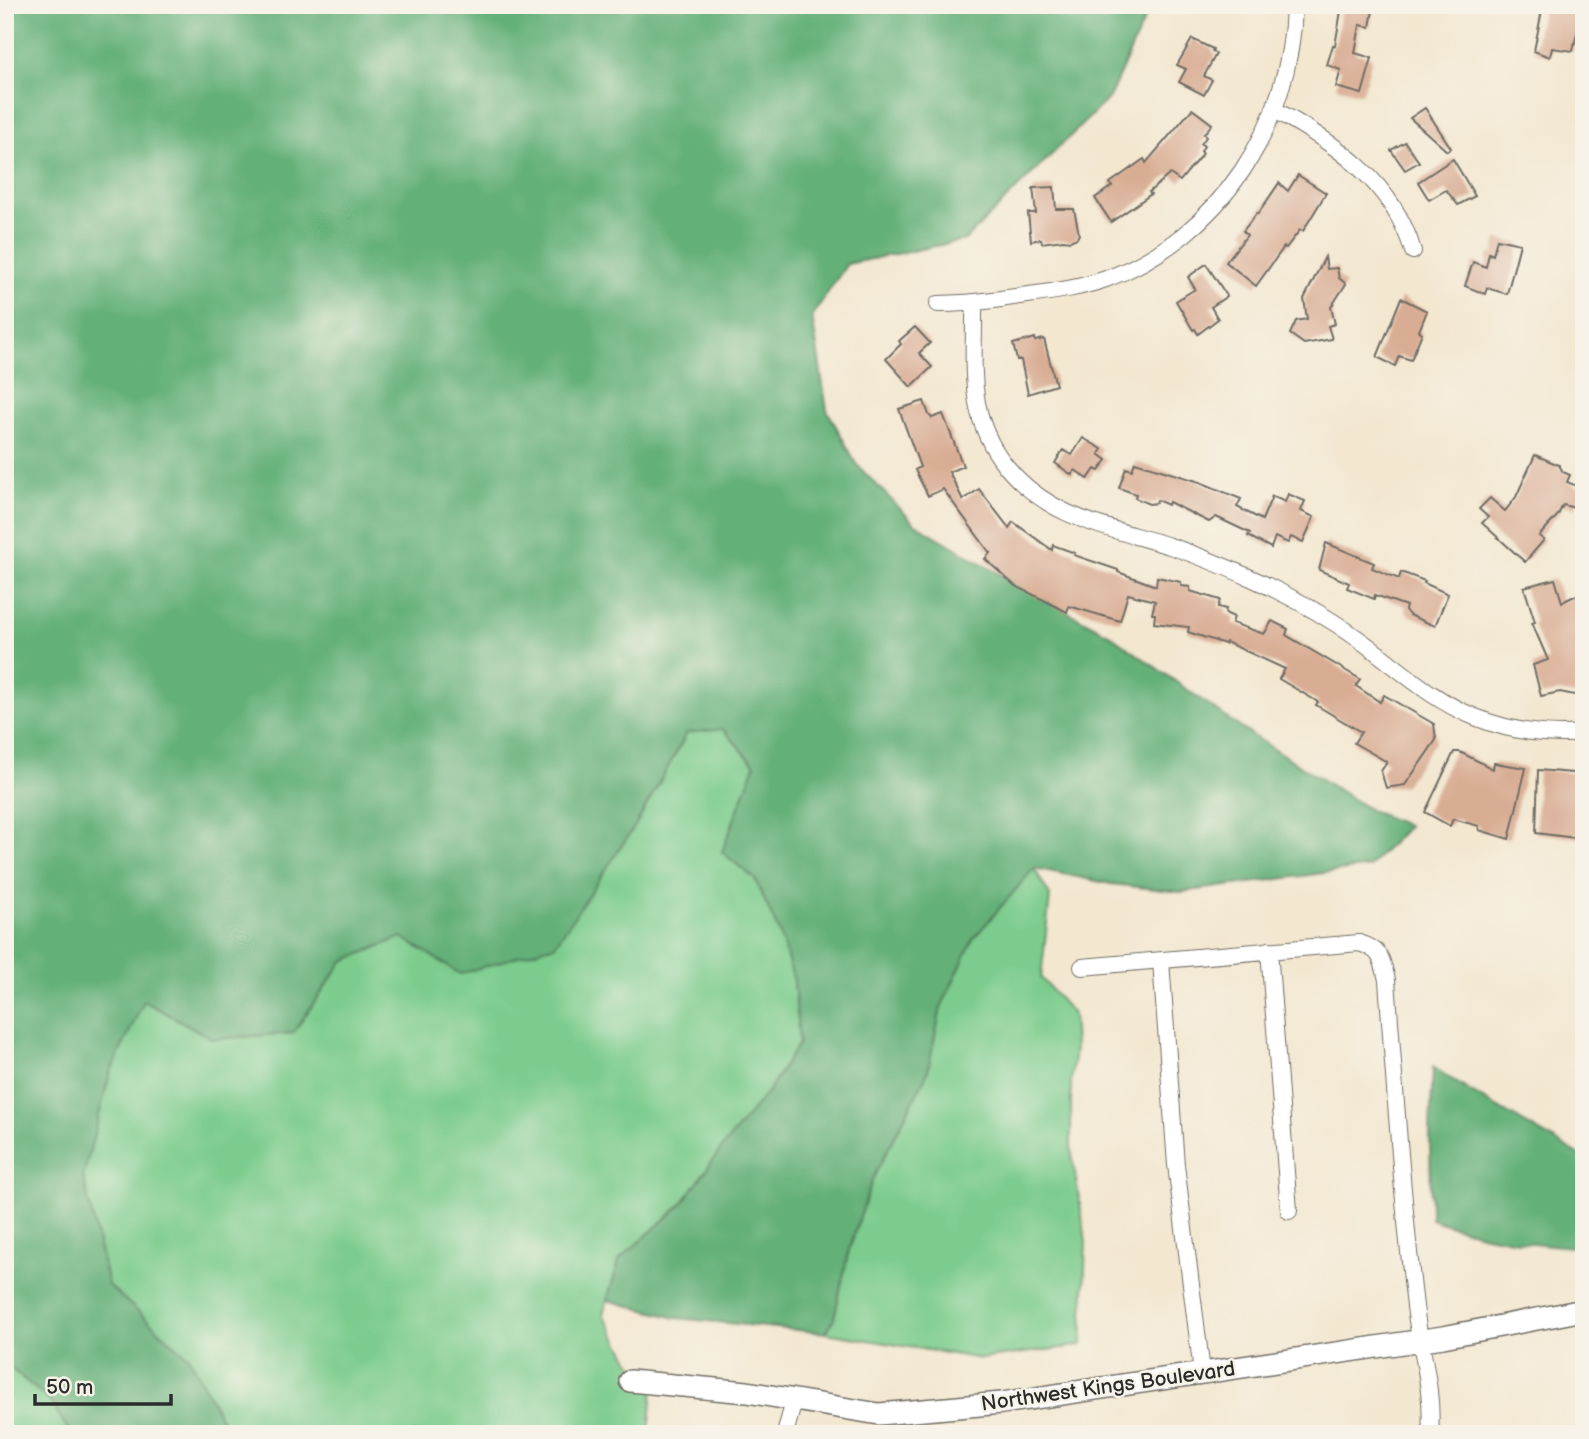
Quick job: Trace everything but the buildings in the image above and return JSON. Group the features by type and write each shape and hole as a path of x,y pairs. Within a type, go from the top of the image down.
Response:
{"street":[{"path":"938,304 974,304 1043,295 1106,279 1163,249 1194,226 1224,195 1266,131 1291,55 1294,5"},
{"path":"1275,110 1318,134 1363,169 1401,218 1413,251"},
{"path":"974,304 973,375 980,420 993,448 1006,466 1050,506 1068,515 1175,548 1253,579 1347,631 1426,692 1476,718 1523,731 1547,734 1584,733"},
{"path":"1082,967 1359,943 1372,947 1381,957 1387,980 1401,1167 1420,1340 1431,1406 1430,1434"},
{"path":"1269,950 1289,1211"},
{"path":"1161,961 1176,1165 1202,1373"},
{"name":"Northwest Kings Boulevard","path":"631,1381 747,1392 879,1414 1002,1403 1420,1340 1584,1310"},
{"path":"785,1434 794,1401"}],"green space":[{"path":"5,5 1151,5 1109,98 965,240 847,264 812,316 827,410 857,465 914,523 1023,588 1109,634 1241,728 1370,810 1408,826 1369,867 1181,892 1111,884 1034,868 973,939 941,1007 927,1074 873,1178 849,1250 834,1318 826,1333 676,1318 607,1300 620,1259 681,1205 724,1145 769,1090 799,1043 794,981 780,934 755,879 722,852 755,765 723,729 687,733 635,826 555,945 460,974 402,937 343,961 293,1033 213,1039 144,1001 110,1073 83,1177 108,1285 189,1357 229,1434 71,1434 51,1402 5,1363"},
{"path":"723,728 755,765 722,852 755,879 780,934 794,981 799,1043 769,1090 724,1145 681,1205 620,1259 603,1314 629,1359 653,1390 649,1434 229,1434 189,1357 108,1285 83,1176 110,1073 144,1000 213,1039 293,1033 343,961 402,937 460,974 635,826 687,733"},
{"path":"1034,868 1050,896 1041,978 1073,1014 1075,1048 1071,1082 1071,1148 1086,1242 1082,1345 981,1359 826,1333 834,1318 849,1250 873,1178 927,1074 941,1007 973,939"},
{"path":"1433,1067 1584,1158 1584,1248 1506,1239 1431,1219 1430,1131"},
{"path":"5,1363 51,1402 71,1434 5,1434"}]}
